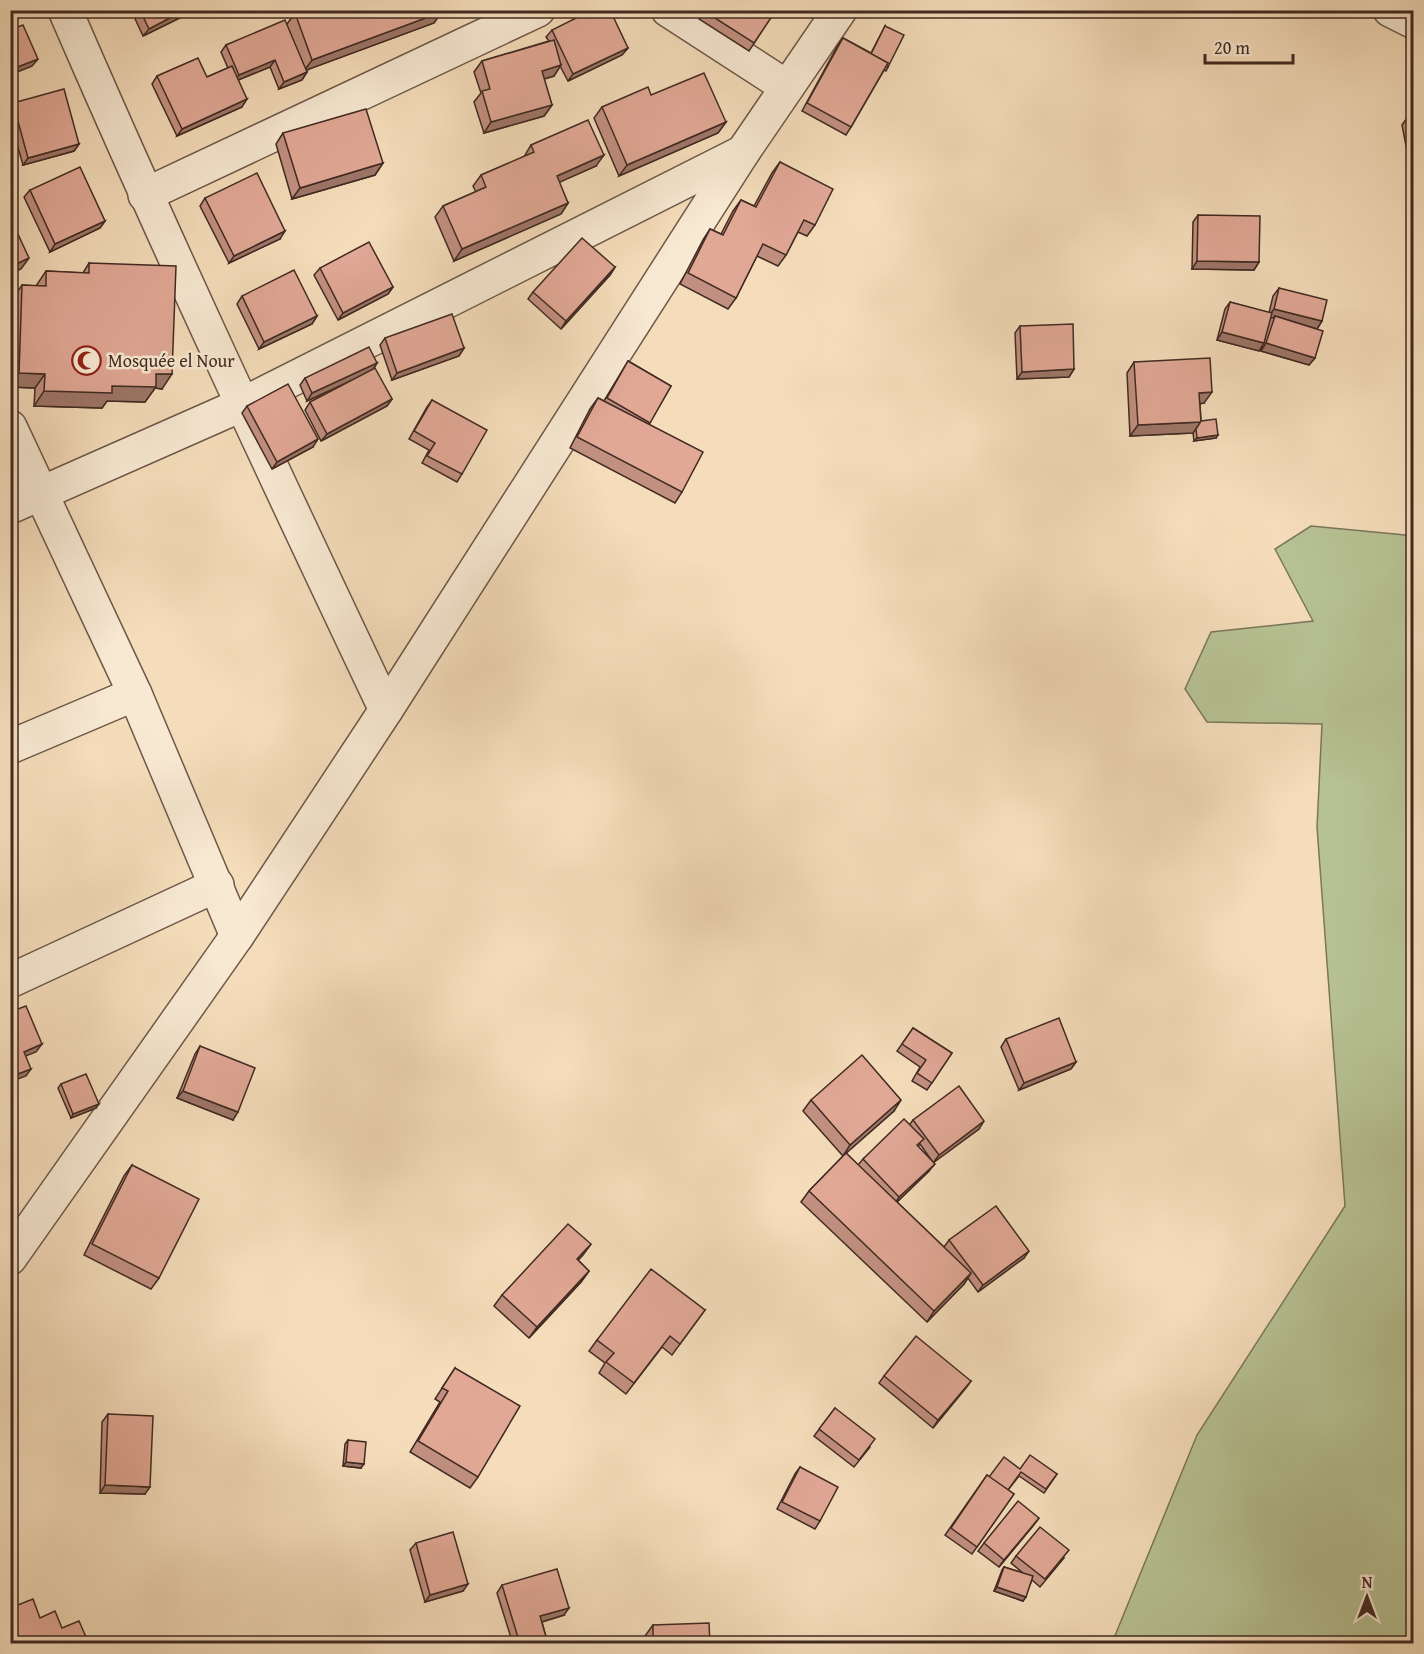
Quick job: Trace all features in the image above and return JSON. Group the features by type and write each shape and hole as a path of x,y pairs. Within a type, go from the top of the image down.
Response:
{"street":[{"path":"65,10 145,195 386,710"},
{"path":"145,195 538,10"},
{"path":"668,10 787,87"},
{"path":"10,1258 237,936 386,710 743,152 840,10"},
{"path":"1390,10 1413,22"},
{"path":"10,507 242,405 743,152"},
{"path":"10,427 135,693 237,936"},
{"path":"10,747 135,693"},
{"path":"10,981 217,885"}],"green space":[{"path":"1311,526 1405,535 1413,544 1413,1643 1112,1643 1197,1435 1345,1206 1317,827 1322,724 1207,722 1185,689 1211,632 1313,621 1275,549"}],"building":[{"path":"140,10 185,10 149,29"},
{"path":"302,10 441,10 442,12 312,60 295,13"},
{"path":"592,10 610,10 628,48 573,74 552,30"},
{"path":"705,10 776,10 754,43"},
{"path":"285,20 307,72 284,82 275,60 239,75 226,45"},
{"path":"23,25 38,59 10,70 10,30"},
{"path":"885,26 904,35 888,67 886,66 888,63 871,54"},
{"path":"843,38 888,63 851,127 807,103"},
{"path":"554,40 561,65 542,71 552,105 491,122 482,91 490,89 482,61"},
{"path":"198,58 207,77 232,66 247,99 182,129 157,76"},
{"path":"704,73 726,122 627,165 602,107 648,87 651,95"},
{"path":"64,89 79,144 28,158 13,103"},
{"path":"366,109 383,163 300,188 283,133"},
{"path":"1413,113 1413,132 1410,114"},
{"path":"588,120 604,155 557,176 568,203 462,249 443,206 486,187 481,175 534,152 531,145"},
{"path":"780,162 833,189 815,225 804,220 786,255 763,244 736,298 688,273 710,229 723,235 741,200 756,207"},
{"path":"80,167 105,221 55,244 30,190"},
{"path":"257,173 285,231 234,256 205,198"},
{"path":"1198,215 1260,216 1259,262 1197,261"},
{"path":"10,217 29,258 10,267"},
{"path":"582,238 615,267 566,321 533,292"},
{"path":"369,242 393,287 343,313 320,268"},
{"name":"Mosquée el Nour","path":"89,263 176,266 172,374 156,374 156,387 112,386 112,393 44,391 45,374 19,373 22,285 46,286 46,271 89,273"},
{"path":"294,270 317,316 264,342 242,296"},
{"path":"1279,288 1327,300 1322,321 1274,309"},
{"path":"1230,302 1272,313 1264,343 1222,332"},
{"path":"452,314 464,348 397,373 385,338"},
{"path":"1275,316 1323,331 1315,358 1266,343"},
{"path":"1073,324 1074,369 1022,372 1020,326"},
{"path":"369,347 377,363 312,393 305,378"},
{"path":"1210,358 1212,392 1199,393 1201,422 1138,425 1134,362"},
{"path":"628,361 671,386 650,423 607,398"},
{"path":"375,368 392,399 327,434 310,402"},
{"path":"288,384 318,439 277,462 247,406"},
{"path":"598,398 703,452 682,492 577,437"},
{"path":"432,400 487,430 462,474 427,456 435,443 414,431"},
{"path":"1216,419 1218,435 1197,438 1196,429 1201,421"},
{"path":"26,1006 42,1044 24,1052 31,1069 10,1077 10,1012"},
{"path":"1059,1018 1076,1062 1024,1083 1006,1039"},
{"path":"913,1028 952,1053 932,1083 917,1073 926,1060 902,1044"},
{"path":"200,1046 255,1068 238,1112 183,1091"},
{"path":"862,1055 901,1100 850,1145 811,1100"},
{"path":"86,1074 99,1104 73,1114 61,1084"},
{"path":"959,1086 984,1121 939,1155 913,1120"},
{"path":"904,1119 924,1139 917,1145 935,1164 899,1197 863,1159"},
{"path":"846,1153 971,1273 934,1311 809,1191"},
{"path":"132,1165 199,1199 159,1278 92,1244"},
{"path":"996,1206 1029,1251 983,1285 949,1240"},
{"path":"568,1224 591,1244 577,1259 589,1271 537,1327 502,1295"},
{"path":"651,1269 705,1310 680,1344 670,1336 634,1383 606,1362 614,1353 597,1340"},
{"path":"916,1336 971,1381 938,1420 884,1376"},
{"path":"455,1368 520,1406 478,1477 418,1441 448,1391 442,1388"},
{"path":"835,1408 875,1439 859,1460 819,1429"},
{"path":"108,1414 153,1416 150,1487 105,1485"},
{"path":"348,1440 366,1442 364,1464 346,1462"},
{"path":"1030,1455 1057,1474 1046,1489 1021,1472 1008,1490 989,1477 1004,1457 1020,1469"},
{"path":"800,1467 838,1487 820,1521 782,1502"},
{"path":"987,1475 1014,1494 977,1547 951,1528"},
{"path":"1018,1501 1039,1518 1004,1560 984,1543"},
{"path":"1040,1527 1069,1550 1045,1579 1016,1556"},
{"path":"453,1532 468,1584 430,1595 416,1543"},
{"path":"1004,1567 1033,1576 1026,1597 997,1587"},
{"path":"557,1569 569,1608 540,1616 548,1644 520,1644 502,1585"},
{"path":"33,1599 40,1618 55,1611 62,1628 79,1621 89,1644 10,1644 10,1608"},
{"path":"709,1623 710,1644 653,1644 653,1625"}],"place":[{"name":"Mosquée el Nour","path":"87,360"}]}
